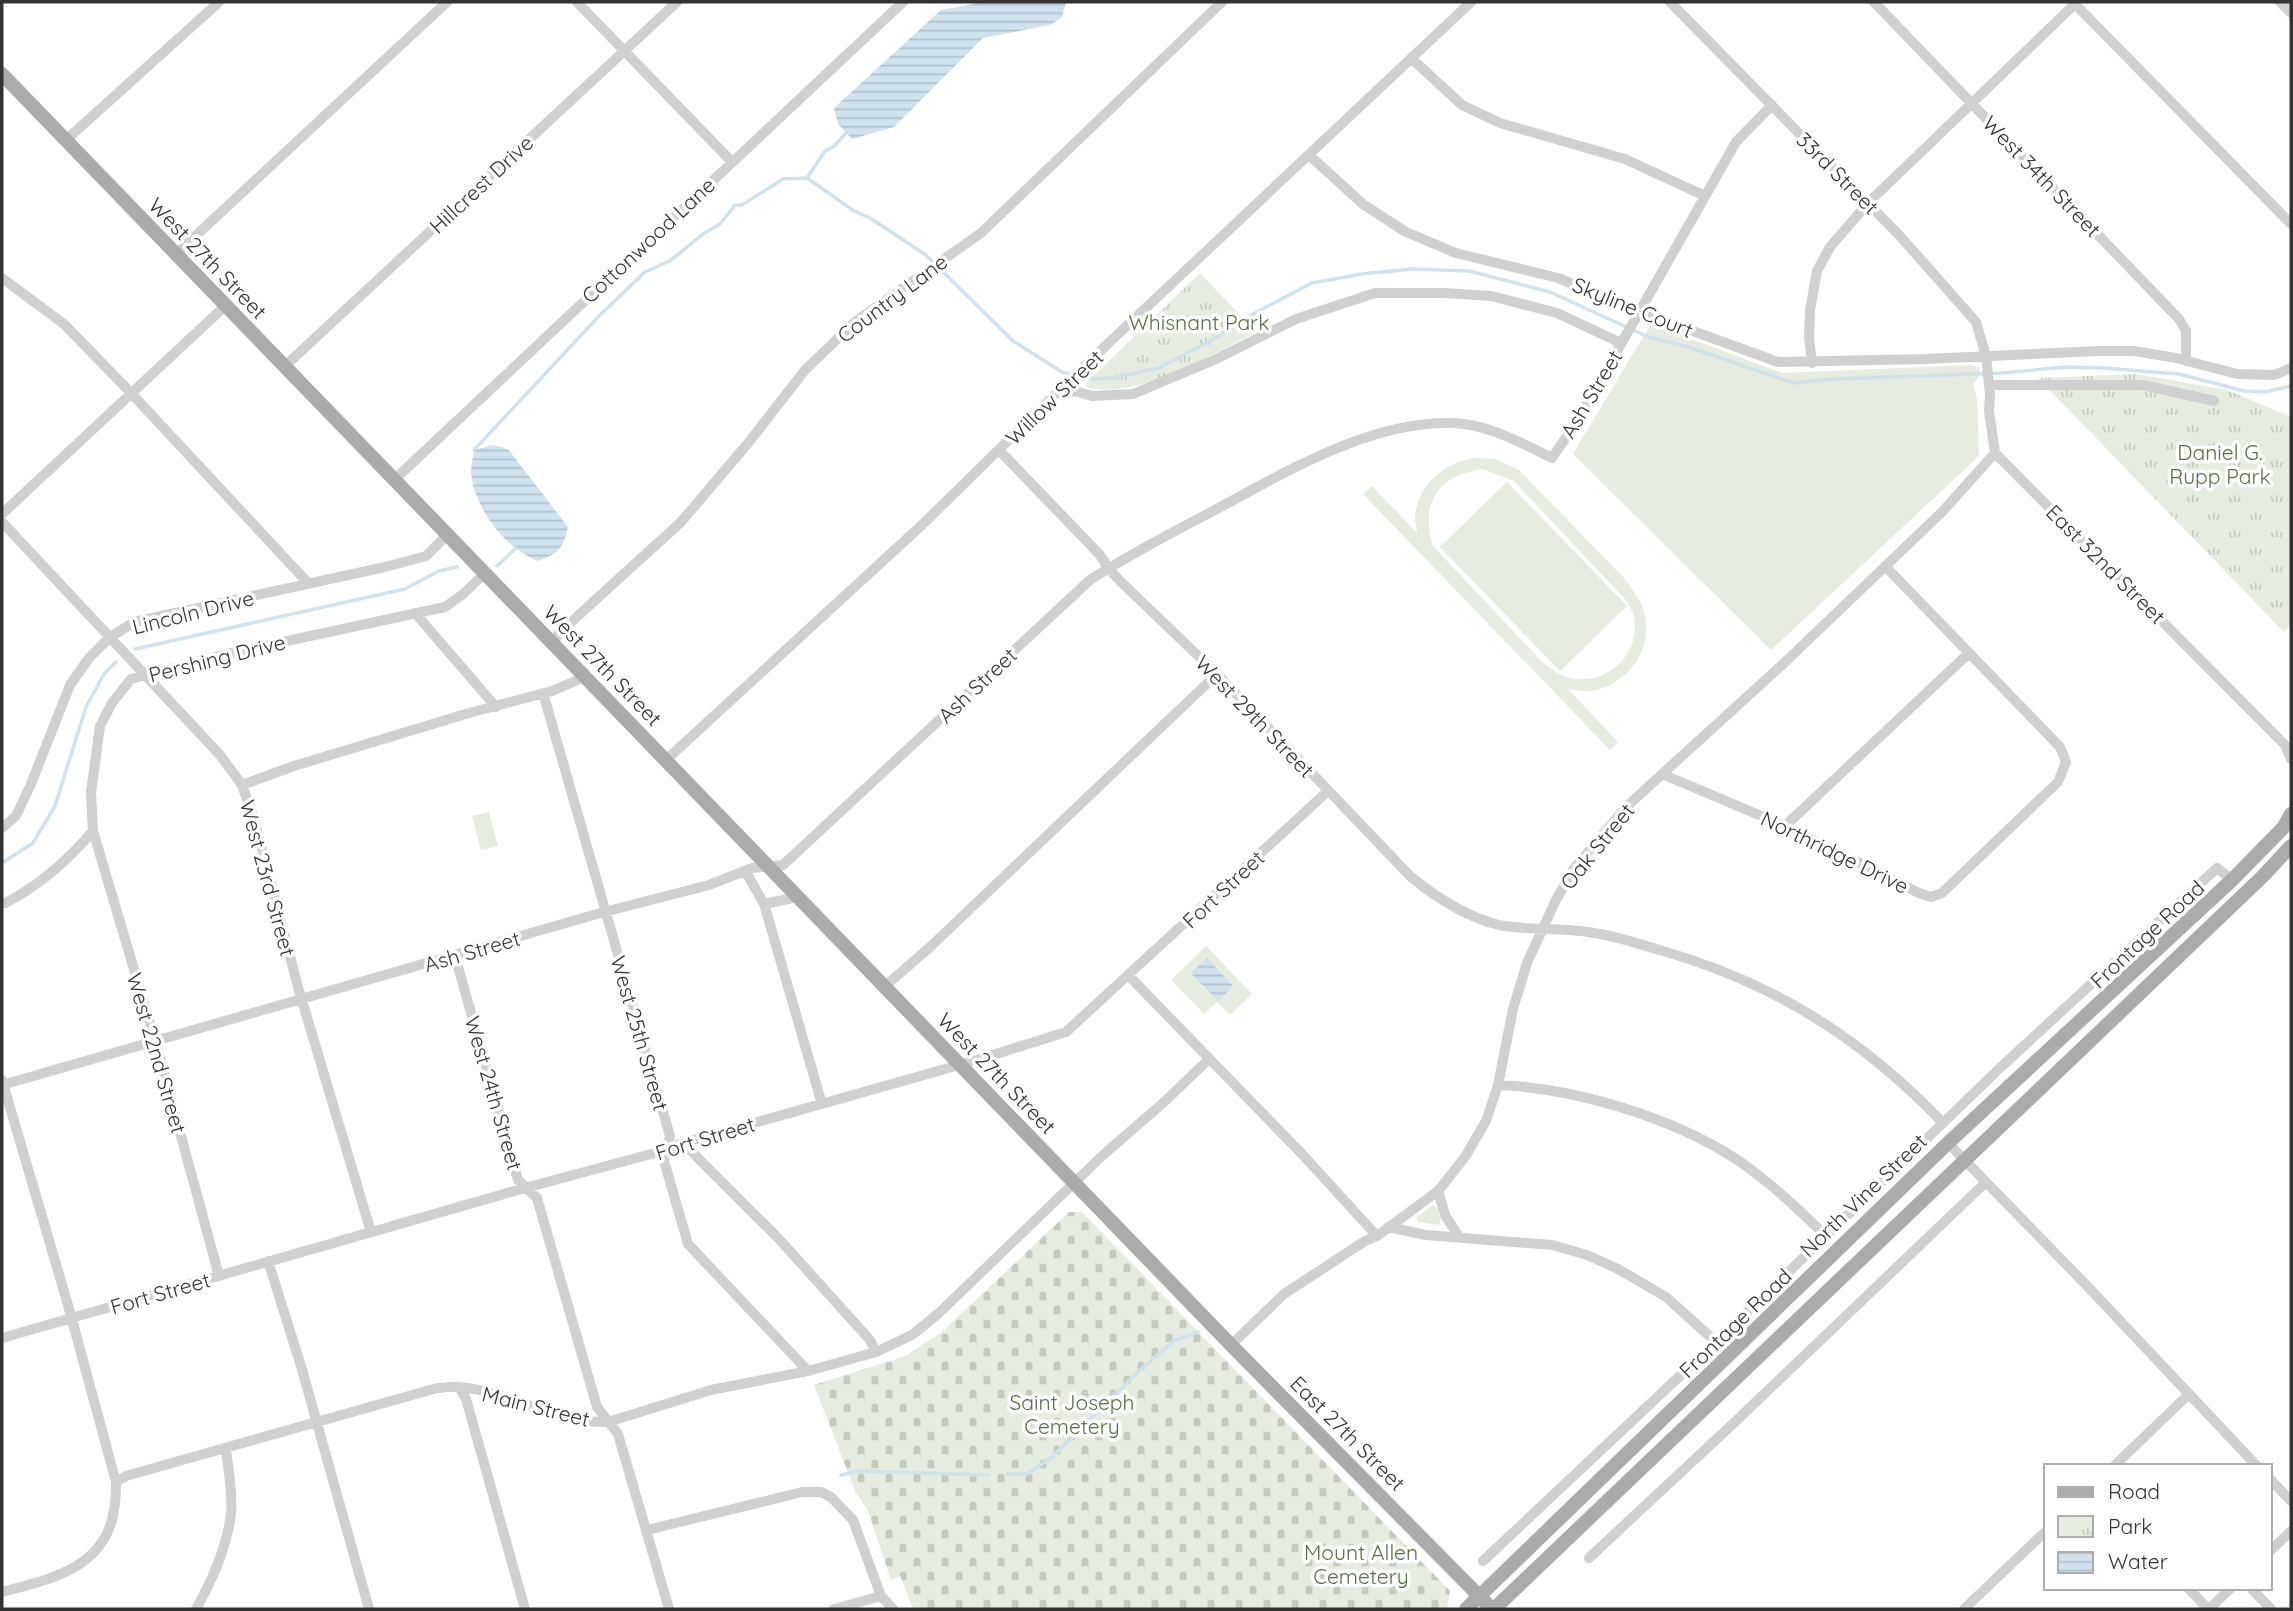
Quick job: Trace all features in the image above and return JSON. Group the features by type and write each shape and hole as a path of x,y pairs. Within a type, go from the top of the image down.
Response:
{"main road":[{"name":"West 27th Street","path":"2,75 1174,1285"},
{"name":"North Vine Street","path":"1466,1609 1948,1143 2232,880 2277,835 2291,814"},
{"path":"1493,1609 2262,877 2291,846"},
{"name":"East 27th Street","path":"1174,1285 1493,1609"}],"street":[{"path":"66,140 219,2"},
{"path":"175,255 447,2"},
{"path":"577,2 732,162"},
{"name":"Hillcrest Drive","path":"285,366 677,2"},
{"name":"Cottonwood Lane","path":"394,480 904,2"},
{"name":"Country Lane","path":"554,644 558,634 681,522 749,442 805,370 856,321 981,233 1223,2"},
{"name":"Willow Street","path":"665,761 923,524 1081,369 1471,2"},
{"name":"33rd Street","path":"1670,2 1900,236 1976,322 1986,356"},
{"name":"West 34th Street","path":"1874,2 2179,319 2186,331 2186,361"},
{"path":"1812,363 1810,310 1817,271 1830,247 1868,203 2075,2 2291,224"},
{"path":"2280,2 2291,13"},
{"path":"1411,58 1462,105 1498,122 1625,159 1705,197"},
{"name":"Ash Street","path":"2,1083 604,912 709,885 752,868 783,865 1090,580 1124,558 1285,472 1368,435 1453,423 1502,433 1552,458 1576,423 1735,142 1772,105"},
{"name":"Skyline Court","path":"1309,155 1364,205 1406,232 1456,253 1558,278 1778,362 2134,351 2237,374 2274,375 2291,368"},
{"path":"2,278 64,324 309,584"},
{"path":"1063,387 1092,396 1133,394 1213,360 1296,319 1375,293 1491,296 1557,313 1621,343"},
{"path":"2,514 225,306"},
{"path":"1986,356 1995,453"},
{"path":"1989,385 2143,385 2214,401"},
{"name":"West 29th Street","path":"999,450 1100,555 1109,569 1217,674 1411,877 1437,898 1499,925 1595,933 1700,961 1746,980 1813,1015 1901,1081 1943,1123"},
{"name":"Oak Street","path":"1231,1345 1284,1294 1365,1241 1377,1236 1438,1191 1465,1157 1486,1121 1498,1085 1513,1009 1527,963 1573,870 1626,807 1782,665 1942,512 1995,453"},
{"name":"East 32nd Street","path":"1995,453 2288,746 2291,759"},
{"name":"West 23rd Street","path":"2,522 220,755 243,785 302,999 371,1232"},
{"name":"Lincoln Drive","path":"2,828 16,816 32,784 70,685 89,658 109,638 134,622 426,556 447,535"},
{"name":"Northridge Drive","path":"1662,774 1785,826 1919,893 1931,897 1942,893 2058,782 2066,762 2060,747 1885,566"},
{"name":"Pershing Drive","path":"93,831 91,792 100,726 112,703 131,679 222,655 444,607 462,595 484,573"},
{"path":"415,613 496,707"},
{"path":"1785,826 1969,653"},
{"path":"884,987 1217,674"},
{"path":"243,785 294,766 543,693 585,677"},
{"name":"West 25th Street","path":"543,693 670,1136 664,1161 688,1244 808,1371"},
{"name":"Fort Street","path":"2,1338 977,1060 1066,1032 1328,791"},
{"path":"3,904 28,891 80,847 93,831"},
{"name":"West 22nd Street","path":"93,831 155,1040 219,1276"},
{"name":"Frontage Road","path":"1483,1561 1943,1123 2217,868 2232,880"},
{"path":"746,872 764,904 822,1104"},
{"path":"764,904 797,897"},
{"name":"West 24th Street","path":"455,956 518,1180 537,1198 597,1407 618,1434 669,1609"},
{"path":"1129,976 1338,1191 1377,1236"},
{"name":"Main Street","path":"116,1482 126,1476 437,1388 459,1387 511,1399 591,1423 608,1422 711,1390 808,1371 876,1352 912,1335 939,1313 1209,1059"},
{"path":"2,1083 116,1482 114,1511 104,1541 76,1568 54,1578 2,1592"},
{"path":"1498,1085 1520,1086 1606,1101 1688,1133 1735,1158 1779,1190 1826,1236"},
{"path":"683,1143 779,1239 870,1340 876,1352"},
{"path":"1948,1143 2255,1464"},
{"path":"1589,1558 1985,1182"},
{"path":"1438,1191 1445,1215 1459,1237"},
{"path":"1388,1227 1426,1234 1552,1245 1591,1257 1618,1269 1666,1297 1716,1342"},
{"path":"268,1261 369,1609"},
{"path":"459,1387 466,1399 525,1609"},
{"path":"2116,1464 2188,1395"},
{"path":"196,1609 220,1562 231,1512 226,1448"},
{"path":"2272,1481 2291,1501"},
{"path":"647,1530 802,1492 821,1492 840,1505 853,1520 881,1596 893,1609"},
{"path":"2272,1549 2291,1531"},
{"path":"1964,1609 2044,1533"},
{"path":"2190,1590 2208,1609 2229,1590"},
{"path":"2253,1590 2271,1609"},
{"path":"834,1609 881,1596"}],"green space":[{"name":"Whisnant Park","path":"1200,273 1256,332 1196,363 1151,381 1129,387 1086,387 1087,382"},
{"path":"1651,324 1782,373 1971,365 1979,367 1979,377 1973,384 1977,399 1979,456 1771,650 1573,454"},
{"name":"Daniel G. Rupp Park","path":"2136,374 2227,390 2291,417 2291,623 2284,632 2038,378"},
{"path":"1474,458 1495,459 1519,470 1624,578 1641,604 1646,622 1644,644 1628,672 1610,685 1596,690 1568,689 1618,742 1610,750 1363,494 1372,486 1417,533 1417,505 1427,485 1443,470","holes":["1483,469 1514,481 1625,599 1633,613 1635,628 1628,653 1620,664 1597,677 1566,677 1542,662 1433,546 1429,531 1431,504 1444,485 1468,472"]},
{"path":"1507,482 1627,606 1560,671 1440,547"},
{"path":"489,812 498,846 481,850 472,816"},
{"path":"1206,946 1252,994 1230,1015 1217,1002 1204,1014 1171,980"},
{"path":"1433,1205 1437,1208 1441,1221 1439,1225 1418,1222 1417,1217"},
{"name":"Saint Joseph Cemetery","path":"1069,1212 1082,1212 1450,1591 1447,1609 913,1609 900,1576 891,1580 867,1508 856,1493 814,1385 905,1356 942,1332"}],"water":[{"path":"984,2 1066,2 1062,17 1050,25 983,38 894,127 852,139 838,124 834,108 941,10"},
{"path":"493,445 508,449 568,527 562,545 556,552 538,561 503,537 478,499 471,472 474,450"},
{"path":"1207,958 1233,986 1218,1001 1191,973"}],"waterway":[{"path":"807,178 825,151 833,147 846,133"},
{"path":"474,450 599,316 645,272 670,261 720,224 735,205 742,205 783,179 807,178 854,211 870,218 926,255 1013,341 1062,372 1071,374"},
{"path":"1078,376 1113,378 1158,368 1312,283 1412,269 1469,271 1550,292 1646,336 1691,348 1794,383 1833,379 2002,373 2065,367 2179,374 2244,391 2265,392 2291,386"},
{"path":"497,566 516,548"},
{"path":"135,649 405,589 439,571 457,567"},
{"path":"2,863 33,843 55,806 86,707 104,674 116,662"},
{"path":"1007,1474 1027,1474 1052,1457 1139,1371 1175,1340 1198,1332"},
{"path":"841,1475 856,1471 989,1475"}],"park label":[{"name":"Mount Allen Cemetery","path":"1361,1564"}]}
